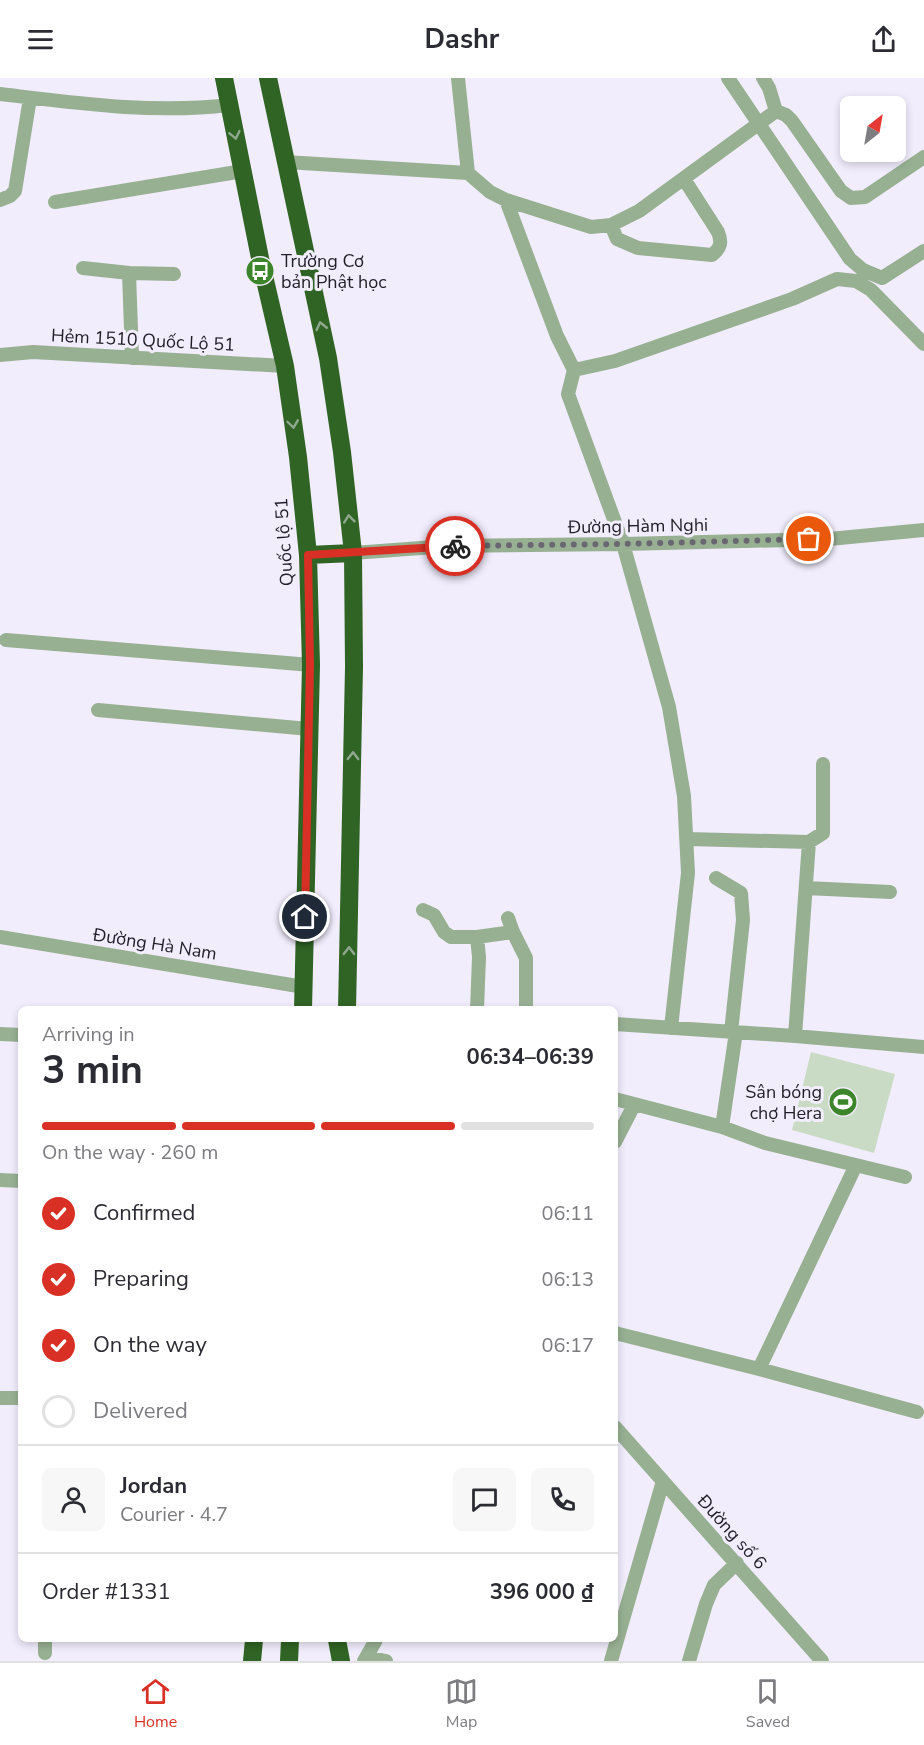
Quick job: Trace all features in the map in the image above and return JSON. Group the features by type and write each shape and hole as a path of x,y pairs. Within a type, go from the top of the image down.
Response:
{"highway":[{"name":"Quốc lộ 51","path":"224,78 285,366 298,457 308,555 310,665 303,1006"},
{"path":"268,78 328,358 342,452 352,553 354,667 347,1006"},
{"path":"308,555 352,553"},
{"path":"252,1661 254,1642"},
{"path":"289,1661 290,1642"},
{"path":"333,1661 335,1642"},
{"path":"336,1642 341,1661"}],"street":[{"path":"458,78 468,173"},
{"path":"728,78 850,259 864,270 882,278 924,251"},
{"path":"763,78 769,88 776,111"},
{"path":"0,94 151,110 199,109 229,105"},
{"path":"0,200 15,191 30,98"},
{"path":"285,162 468,173 490,192 506,200 591,227 611,225 639,212 776,111"},
{"path":"776,111 786,115 841,192 851,198 865,197 924,157"},
{"path":"55,202 243,171"},
{"path":"611,225 617,239 638,248 712,255 718,250 721,242 718,232 684,179"},
{"path":"506,200 557,336 574,370 568,393 623,544 669,707 684,796 688,873 671,1028"},
{"path":"83,268 129,273 174,274"},
{"path":"129,273 132,358"},
{"path":"574,370 637,353 792,299 837,279 856,281 871,290 924,344"},
{"name":"Hẻm 1510 Quốc Lộ 51","path":"0,355 33,352 285,366"},
{"name":"Đường Hàm Nghi","path":"352,553 448,546 829,538 924,530"},
{"path":"6,640 310,665"},
{"path":"98,710 309,729"},
{"path":"687,838 809,842 824,833 823,764"},
{"path":"795,1036 809,842"},
{"path":"716,878 741,893 743,920 722,1127"},
{"path":"806,888 890,892"},
{"path":"423,910 434,915 444,932 451,937 477,937 513,932"},
{"path":"508,918 526,958 526,1006"},
{"name":"Đường Hà Nam","path":"0,937 304,987"},
{"path":"477,937 479,957 477,1006"},
{"path":"618,1024 924,1047"},
{"path":"0,1034 18,1035"},
{"path":"618,1100 722,1127 765,1143 905,1177"},
{"path":"618,1136 634,1105"},
{"path":"759,1369 856,1165"},
{"path":"0,1180 18,1181"},
{"path":"618,1334 917,1412"},
{"path":"0,1398 18,1398"},
{"name":"Đường số 6","path":"618,1430 822,1661"},
{"path":"618,1637 663,1481"},
{"path":"689,1661 714,1585 737,1563"},
{"path":"375,1642 366,1659 386,1661"},
{"path":"611,1661 616,1642"}],"green space":[{"name":"Sân bóng chợ Hera","path":"811,1052 895,1074 874,1153 792,1130"}],"way so far":[{"path":"455,546 749,542 809,539"}],"place":[{"name":"Trường Cơ bản Phật học","path":"260,271"},
{"name":"Sân bóng chợ Hera","path":"843,1102"}],"route":[{"path":"305,917 310,665 308,555 455,546"}]}
